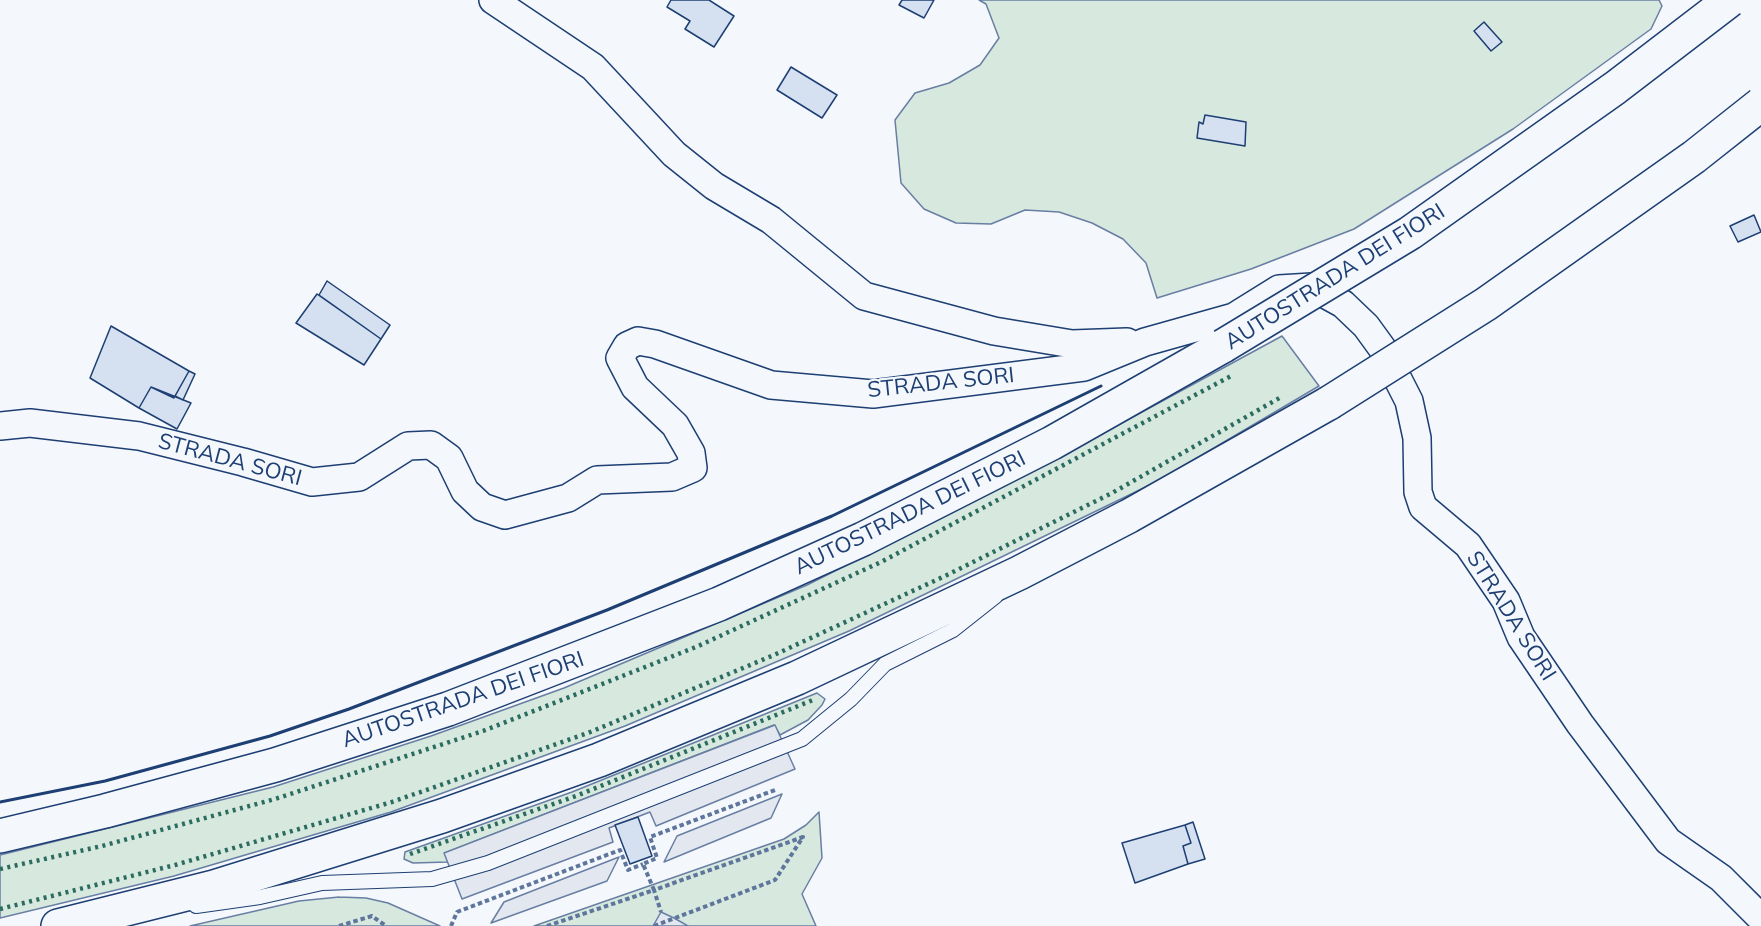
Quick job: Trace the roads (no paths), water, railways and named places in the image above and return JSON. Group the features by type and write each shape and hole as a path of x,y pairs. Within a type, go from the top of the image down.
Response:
{"highway":[{"name":"AUTOSTRADA DEI FIORI","path":"0,836 105,811 297,758 448,709 708,609 884,529 1052,443 1223,346 1410,233 1615,88 1730,0"},
{"path":"58,926 107,916 214,887 442,816 598,760 797,678 1019,573 1129,516 1329,403 1486,304 1694,157 1761,104"}],"street":[{"path":"492,0 593,67 674,154 714,186 771,220 864,296 994,331 1072,344 1145,342"},
{"name":"STRADA SORI","path":"0,426 30,423 139,436 312,482 359,477 408,446 431,445 449,458 465,491 482,507 505,515 568,498 597,480 672,477 693,468 691,453 675,425 635,387 620,358 627,346 638,341 655,344 771,385 873,394 1084,367 1145,342 1234,317 1279,290 1312,287 1343,304 1366,326 1383,348 1409,401 1417,438 1418,492 1423,507 1468,545 1506,601 1527,646 1580,724 1668,841 1721,878 1761,918"}],"lane":[{"path":"107,916 229,902 322,883 432,879 488,863 802,739 851,699 885,664 953,630 981,610 1019,573"}]}
